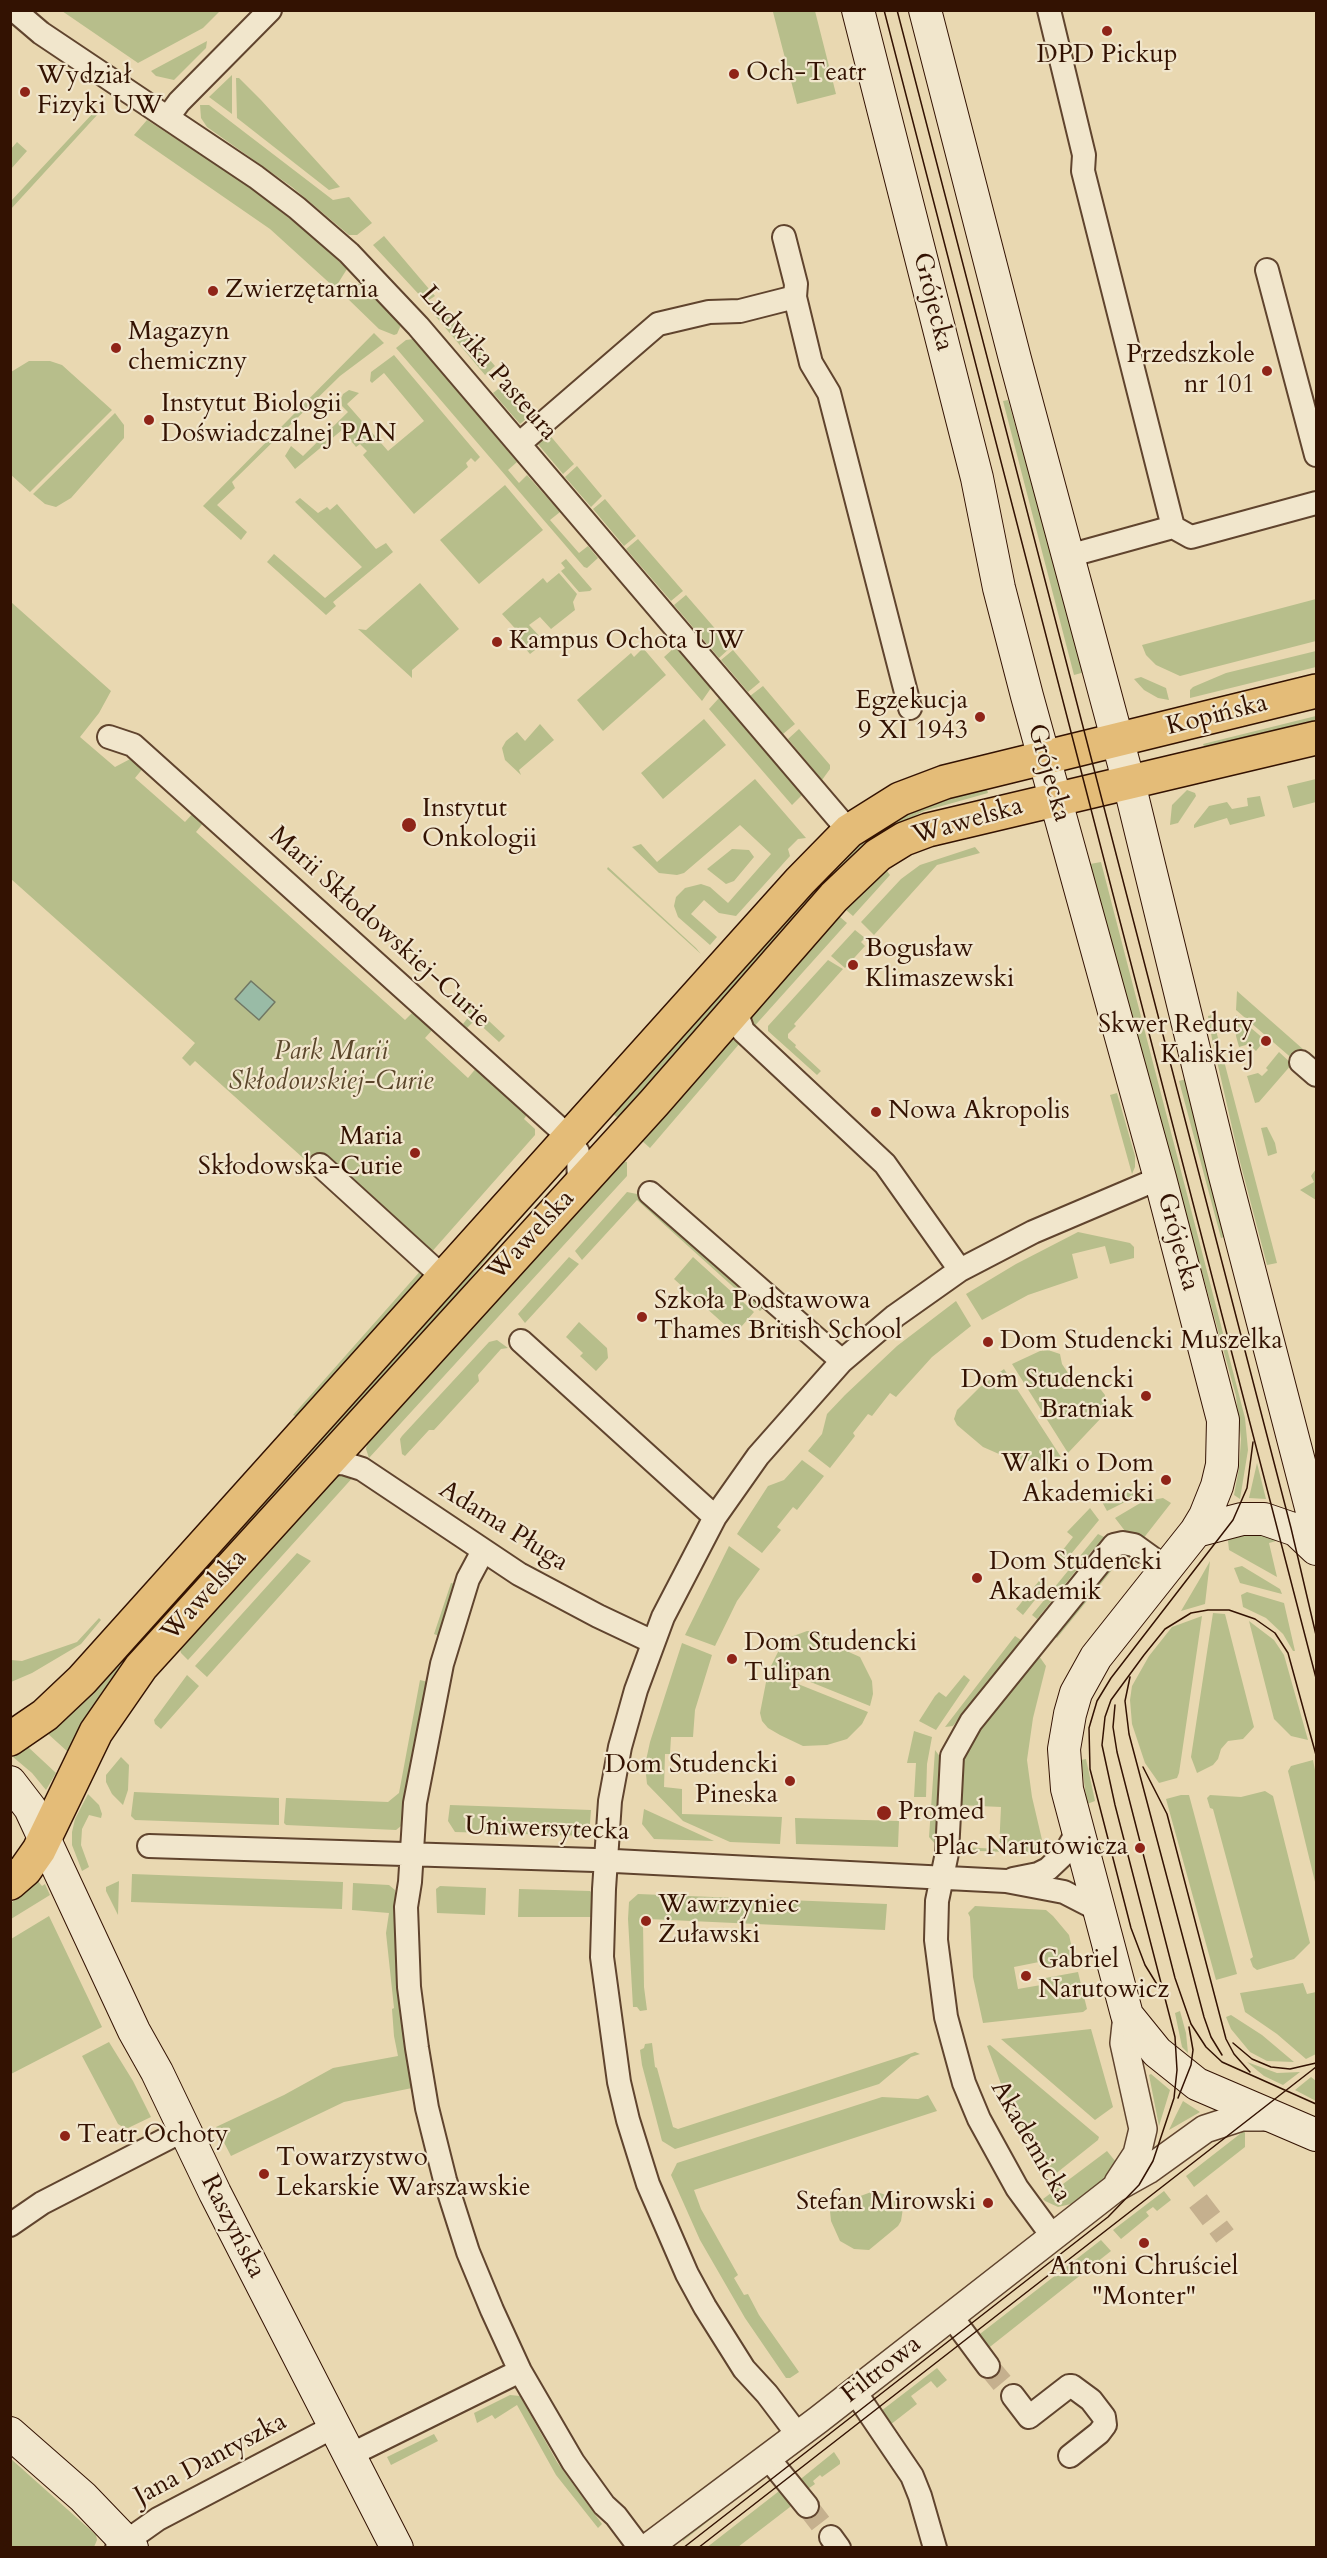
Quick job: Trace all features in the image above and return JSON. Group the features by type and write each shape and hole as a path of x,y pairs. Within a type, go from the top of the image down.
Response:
{"main road":[{"name":"Grójecka","path":"858,10 977,478 999,588 1160,1178 1223,1420 1224,1443 1220,1477 1210,1505 1196,1531 1096,1657 1076,1693 1067,1725 1064,1759 1067,1789 1127,2014"},
{"path":"925,10 1118,739 1225,1176 1317,1527"},
{"name":"Kopińska","path":"1118,739 1317,691"},
{"name":"Kopińska","path":"1129,783 1317,738"},
{"name":"Wawelska","path":"10,1739 45,1715 82,1680 813,866 849,831 883,808 917,792 970,775 1118,739"},
{"name":"Wawelska","path":"10,1883 25,1870 45,1838 77,1767 96,1732 121,1694 151,1656 654,1103 834,897 878,855 904,839 928,830 1129,783"},
{"path":"1196,1531 1242,1519 1264,1519 1296,1530 1317,1549"},
{"name":"Raszyńska","path":"10,1782 25,1799 45,1838 134,2031 157,2072 184,2130 397,2547"},
{"path":"1127,2014 1157,2052 1188,2078 1223,2097 1316,2135"},
{"path":"10,2433 83,2497 125,2545"}],"street":[{"name":"Ludwika Pasteura","path":"14,10 41,33 168,117 297,208 349,253 405,311 849,831"},
{"path":"168,117 179,102 270,10"},
{"path":"1049,10 1084,155 1083,171 1173,527"},
{"path":"784,237 796,284 795,297 811,363 829,393 910,708"},
{"path":"1267,270 1317,455"},
{"path":"519,444 658,324 709,312 740,311 795,297"},
{"path":"1068,556 1173,527 1191,537 1317,503"},
{"name":"Marii Skłodowskiej-Curie","path":"109,737 133,745 569,1139 576,1148 579,1158 579,1185"},
{"path":"735,1008 743,1030 885,1164 960,1270"},
{"path":"320,1165 444,1278"},
{"path":"798,2435 768,2394 749,2375 705,2307 670,2237 640,2160 619,2082 602,1957 610,1802 620,1747 653,1642 679,1583 715,1517 758,1456 842,1362 895,1317 960,1270 1033,1232 1160,1178"},
{"path":"650,1193 842,1362"},
{"path":"521,1341 715,1517"},
{"name":"Adama Pługa","path":"326,1464 343,1463 362,1469 483,1551 558,1596 653,1642"},
{"name":"Akademicka","path":"1053,2237 1017,2188 979,2119 964,2083 946,2017 938,1963 937,1901 947,1853 951,1765 958,1743 971,1722 1114,1545 1134,1545 1166,1568"},
{"path":"483,1551 468,1579 435,1694 415,1803 406,1907 410,2003 427,2108 445,2180 468,2252 520,2371 573,2462 604,2505 616,2516 640,2547"},
{"path":"1006,1881 1038,1874 1048,1869 1065,1853 1077,1831"},
{"name":"Uniwersytecka","path":"149,1846 606,1861 1006,1881"},
{"path":"1006,1881 1064,1892 1099,1910"},
{"path":"1114,2189 1137,2154 1143,2129 1124,2043 1127,2014"},
{"path":"1114,2189 1148,2170 1205,2129 1242,2117 1272,2117"},
{"path":"10,2225 48,2200 184,2130"},
{"name":"Filtrowa","path":"647,2547 768,2458 1114,2189"},
{"path":"951,2316 988,2366"},
{"path":"350,2455 520,2371"},
{"path":"1012,2396 1029,2417 1069,2386 1091,2400 1104,2417 1105,2425 1099,2433 1070,2456"},
{"path":"855,2391 912,2476 935,2547"},
{"name":"Jana Dantyszka","path":"125,2545 158,2519 335,2426"},
{"path":"768,2458 807,2506"}],"green space":[{"path":"217,10 219,12 203,28 138,63 62,11"},
{"path":"779,10 815,11 836,94 797,104 773,12"},
{"path":"207,41 206,48 174,80 156,76 151,71"},
{"path":"232,75 232,114 209,97"},
{"path":"236,78 239,78 261,100 340,187 329,190 237,118"},
{"path":"200,105 209,105 333,200 349,197 372,223 357,235 349,235 292,187 207,127 201,118"},
{"path":"94,112 98,114 11,209 11,201"},
{"path":"147,120 246,184 314,238 347,269 335,288 270,229 134,135"},
{"path":"17,142 27,151 11,169 11,149"},
{"path":"384,236 435,296 426,302 373,245"},
{"path":"358,284 362,284 401,325 397,334 379,329 347,298"},
{"path":"442,304 495,366 485,375 432,312"},
{"path":"374,333 384,343 340,376 232,482 235,488 217,505 247,532 241,540 203,506"},
{"path":"413,339 517,462 508,470 519,483 527,475 560,512 550,520 579,553 588,546 598,558 587,568 396,348 406,340"},
{"path":"394,355 480,457 475,462 471,458 466,463 468,467 414,514 363,455 367,451 360,444 356,447 342,430 295,469 285,456 291,446 303,456 348,412 342,406 341,399 343,394 349,390 359,393 347,404 388,451 424,421 384,373 372,383 370,381 371,372"},
{"path":"29,361 50,361 62,365 112,410 30,492 10,474 11,372"},
{"path":"506,383 532,414 520,424 493,393"},
{"path":"1008,400 1085,672 1074,675 1003,401"},
{"path":"115,413 124,425 124,438 71,498 56,507 45,504 33,494"},
{"path":"548,433 574,464 563,474 537,443"},
{"path":"577,466 602,496 591,507 565,477"},
{"path":"505,485 543,530 479,584 440,540"},
{"path":"300,498 318,513 327,507 330,510 337,504 376,549 386,543 393,552 333,602 336,606 326,615 267,562 274,554 325,598 362,567 295,502"},
{"path":"605,499 636,536 624,546 593,509"},
{"path":"638,539 683,591 671,601 626,549"},
{"path":"566,559 592,589 590,591 579,592 561,571 565,568 561,563"},
{"path":"559,573 577,594 573,602 575,610 551,629 540,617 529,625 545,642 530,654 517,639 521,635 502,614 543,578 547,583"},
{"path":"420,583 459,629 412,670 412,678 358,629 366,630"},
{"path":"686,595 731,647 719,658 674,605"},
{"path":"1316,599 1316,641 1180,676 1156,665 1146,655 1142,645"},
{"name":"Park Marii Skłodowskiej-Curie","path":"11,602 111,691 99,713 80,737 115,767 132,758 144,767 135,778 185,822 194,812 204,822 196,832 405,1020 414,1011 434,1028 425,1038 468,1078 477,1067 528,1113 524,1119 535,1129 535,1135 429,1255 312,1166 195,1061 190,1066 182,1058 195,1043 11,879"},
{"path":"643,648 666,675 603,731 577,700 631,653 634,657"},
{"path":"674,648 711,688 702,701 664,657"},
{"path":"733,650 760,682 748,692 721,660"},
{"path":"1316,651 1316,667 1190,698 1190,690 1193,687 1226,673"},
{"path":"1141,677 1166,688 1169,700 1158,698 1144,690 1134,679"},
{"path":"763,686 795,724 783,734 750,696"},
{"path":"719,698 802,795 792,805 709,709"},
{"path":"1316,716 1316,722 1205,749 1203,744"},
{"path":"704,719 726,745 663,799 641,773"},
{"path":"540,724 554,740 519,770 521,775 505,760 502,748 506,741 517,732 525,741"},
{"path":"799,729 830,765 830,769 822,780 788,739"},
{"path":"755,779 806,838 798,839 788,849 790,856 736,916 719,913 704,900 691,914 717,937 710,945 678,917 674,906 676,897 685,888 701,884 710,887 728,903 771,854 740,825 684,873 677,875 659,873 632,847 641,844 657,862"},
{"path":"1316,779 1316,802 1293,808 1287,786"},
{"path":"986,786 988,793 924,811 889,829 620,1120 612,1113 831,869 857,844 886,823 930,802"},
{"path":"1187,790 1195,793 1196,796 1178,823 1170,825 1172,805"},
{"path":"1260,796 1265,816 1230,825 1227,818 1194,828 1209,806 1227,802 1232,809 1248,806 1247,798"},
{"path":"975,847 980,853 937,865 874,935 861,922 901,879 920,865"},
{"path":"732,849 749,850 754,857 734,881 726,884 707,869"},
{"path":"1101,862 1245,1418 1248,1450 1240,1499 1234,1495 1241,1439 1236,1396 1090,864"},
{"path":"608,867 696,948 701,954 607,869"},
{"path":"887,871 890,875 853,916 846,910 846,906"},
{"path":"836,917 840,917 847,923 751,1030 748,1018"},
{"path":"855,930 865,938 861,942 865,946 845,968 831,956"},
{"path":"828,960 843,969 794,1024 796,1026 788,1034 788,1038 796,1045 795,1047 821,1071 817,1075 768,1031 768,1026"},
{"path":"457,991 505,1036 499,1042 475,1020 467,1028 463,1024 470,1015 451,998"},
{"path":"1237,991 1304,1050 1295,1061 1236,1010"},
{"path":"1212,1015 1277,1263 1267,1265 1239,1158 1212,1039 1208,1016"},
{"path":"1236,1015 1265,1040 1256,1051 1249,1044 1239,1047 1236,1036"},
{"path":"731,1039 740,1043 650,1148 641,1140"},
{"path":"1279,1052 1292,1064 1259,1102 1255,1103 1247,1076 1258,1073 1262,1076"},
{"path":"1186,1079 1224,1237 1221,1238 1179,1081"},
{"path":"1117,1093 1135,1156 1135,1167 1132,1174 1110,1095"},
{"path":"1267,1127 1277,1153 1268,1156 1261,1128"},
{"path":"622,1161 627,1162 627,1176 369,1458 366,1449 368,1439"},
{"path":"567,1163 569,1165 507,1234 443,1311 121,1670 95,1704 68,1752 47,1733"},
{"path":"1316,1169 1316,1200 1300,1190 1314,1182 1311,1176"},
{"path":"627,1192 637,1194 763,1308 760,1311 637,1200 582,1260 575,1251"},
{"path":"1078,1232 1130,1243 1134,1247 1134,1258 1110,1264 1105,1246 1072,1254 1078,1278 1028,1295 982,1320 966,1294 1016,1264"},
{"path":"569,1257 579,1264 525,1323 518,1314"},
{"path":"693,1257 754,1312 735,1334 674,1279"},
{"path":"423,1268 426,1273 297,1417 293,1415"},
{"path":"956,1301 971,1326 932,1357 896,1397 890,1393 872,1416 868,1414 853,1433 855,1436 830,1468 808,1451 822,1434 827,1414 845,1395 897,1346"},
{"path":"579,1322 607,1348 608,1358 596,1371 580,1356 583,1353 566,1337"},
{"path":"497,1340 508,1348 501,1349 478,1375 479,1381 434,1430 429,1430 405,1456 402,1454 400,1439 402,1436 489,1342"},
{"path":"1048,1350 1060,1354 1062,1364 1074,1382 1081,1386 1098,1386 1105,1395 1102,1417 1068,1453 1012,1364 1040,1351"},
{"path":"1004,1369 1061,1457 1057,1461 1047,1464 1036,1463 999,1454 983,1447 957,1425 954,1419 957,1410 980,1387"},
{"path":"802,1460 824,1476 797,1510 793,1507 777,1527 781,1530 762,1553 737,1534 768,1486 784,1480"},
{"path":"1257,1463 1266,1499 1249,1498"},
{"path":"341,1473 355,1475 188,1660 180,1649 191,1635"},
{"path":"1133,1489 1135,1497 1107,1511 1101,1500"},
{"path":"1163,1498 1171,1503 1139,1544 1115,1518 1142,1502"},
{"path":"1090,1508 1099,1520 1062,1565 1055,1560 1073,1537 1067,1532"},
{"path":"1237,1527 1274,1530 1276,1541 1269,1543 1277,1577 1229,1550 1228,1541"},
{"path":"1098,1534 1106,1538 1091,1552 1037,1619 1032,1615"},
{"path":"729,1546 760,1569 737,1601 715,1646 685,1635"},
{"path":"297,1553 311,1561 207,1677 195,1666"},
{"path":"1125,1554 1057,1638 1054,1635 1111,1557"},
{"path":"1210,1561 1205,1604 1181,1611 1201,1577"},
{"path":"1242,1566 1280,1589 1282,1594 1240,1583 1234,1568"},
{"path":"1039,1581 1046,1586 1023,1615 1016,1609"},
{"path":"451,1583 456,1584 439,1636 434,1634"},
{"path":"1247,1592 1284,1603 1295,1651 1283,1634 1266,1618 1243,1607 1241,1595"},
{"path":"1213,1613 1225,1614 1254,1727 1243,1739 1228,1741 1213,1765 1197,1773 1191,1757"},
{"path":"1202,1616 1179,1773 1177,1778 1159,1783 1145,1763 1132,1724 1130,1700 1132,1686 1149,1656 1172,1627"},
{"path":"99,1618 101,1620 81,1644 32,1673 11,1682 11,1660 22,1661 77,1642"},
{"path":"1249,1621 1274,1640 1284,1655 1308,1740 1291,1736 1274,1719"},
{"path":"807,1631 817,1632 842,1649 860,1657 872,1681 873,1694 870,1706 771,1666 788,1638"},
{"path":"1015,1636 1021,1640 953,1726 945,1727"},
{"path":"682,1643 712,1655 695,1710 693,1737 671,1737 670,1754 665,1754 664,1787 682,1789 682,1814 782,1817 780,1844 730,1842 683,1821 647,1784 645,1765 650,1742"},
{"path":"1039,1656 1046,1666 1033,1718 1027,1760 1032,1797 1043,1844 1040,1849 1032,1853 953,1850 956,1842 961,1847 999,1849 1001,1807 957,1805 959,1752"},
{"path":"768,1672 868,1712 862,1724 847,1739 827,1745 803,1746 768,1728 762,1721 760,1713"},
{"path":"187,1675 199,1686 161,1729 154,1720"},
{"path":"964,1675 970,1680 936,1730 919,1721 935,1696 939,1692 946,1697"},
{"path":"420,1680 428,1682 412,1754 401,1826 396,1830 286,1825 284,1823 286,1798 388,1802 399,1793"},
{"path":"914,1731 932,1737 927,1764 926,1797 914,1797 916,1763 907,1763"},
{"path":"27,1746 56,1773 46,1790 32,1773 13,1757"},
{"path":"935,1750 941,1758 937,1846 929,1837"},
{"path":"121,1757 129,1765 128,1790 123,1805 112,1794 106,1782 106,1775"},
{"path":"1086,1759 1095,1801 1087,1804 1081,1760"},
{"path":"1313,1760 1316,1775 1316,1886 1288,1771 1291,1766"},
{"path":"1265,1791 1273,1796 1310,1943 1294,1959 1257,1970 1250,1959 1253,1957 1213,1809 1210,1808 1207,1798 1210,1795 1241,1797"},
{"path":"134,1792 279,1798 279,1825 135,1820 131,1816"},
{"path":"88,1794 99,1805 102,1814 101,1818 89,1815 82,1829 81,1845 89,1867 82,1871 72,1845 72,1832 75,1819"},
{"path":"1189,1795 1237,1974 1216,1980 1166,1799"},
{"path":"450,1805 591,1810 589,1836 455,1832 448,1821"},
{"path":"644,1809 714,1841 654,1839 642,1824"},
{"path":"795,1818 899,1821 898,1847 796,1844"},
{"path":"132,1874 343,1882 342,1909 131,1902"},
{"path":"37,1880 42,1886 45,1884 50,1895 11,1919 11,1903"},
{"path":"119,1881 118,1915 106,1887"},
{"path":"353,1883 389,1885 395,1890 396,1932 412,2088 344,2102 231,2156 216,2127 284,2095 333,2068 398,2056 394,2036 392,2009 394,2008 386,1933 389,1913 352,1910"},
{"path":"440,1886 486,1888 485,1915 437,1913 436,1889"},
{"path":"519,1889 590,1891 592,1893 591,1917 518,1917"},
{"path":"638,1894 887,1904 885,1930 648,1919 643,1924 644,1987 647,2010 640,2011 637,2007 633,2007 628,1919 629,1902"},
{"path":"975,1906 1046,1910 1053,1916 1069,1935 1075,1961 1040,1967 1039,1962 1014,1967 1018,1989 1041,1985 1040,1979 1078,1972 1087,2009 1083,2012 983,2023 973,1977 968,1913"},
{"path":"49,1916 102,2027 11,2074 11,1939"},
{"path":"1303,1983 1307,1994 1316,1992 1316,2054 1306,2059 1277,2034 1245,2012 1240,1993"},
{"path":"1180,2011 1188,2053 1182,2047 1175,2013"},
{"path":"1231,2015 1262,2035 1294,2062 1267,2061 1250,2052 1231,2029 1226,2017"},
{"path":"1091,2029 1113,2107 1095,2120 1001,2039"},
{"path":"109,2042 133,2081 151,2117 126,2129 118,2124 82,2056"},
{"path":"652,2043 655,2067 673,2127 678,2129 915,2052 920,2054 911,2057 879,2084 675,2149 662,2141 642,2065 640,2050 645,2044"},
{"path":"990,2045 1099,2137 1054,2175 1036,2153 1004,2092 987,2046"},
{"path":"1247,2062 1277,2073 1300,2072 1283,2085 1264,2076"},
{"path":"1151,2074 1170,2090 1159,2126 1149,2075"},
{"path":"1311,2077 1316,2081 1316,2101 1295,2090"},
{"path":"928,2095 937,2111 694,2190 701,2209 738,2275 734,2278 744,2295 748,2294 759,2315 799,2372 786,2378 745,2318 700,2240 671,2175 677,2163 882,2097 918,2099"},
{"path":"1183,2101 1200,2112 1169,2130 1176,2115"},
{"path":"1245,2130 1245,2147 1194,2187 1186,2176"},
{"path":"1107,2151 1120,2167 1075,2203 1058,2207 1043,2199"},
{"path":"874,2191 898,2199 903,2208 901,2221 869,2250 854,2249 840,2241 831,2221 830,2211 836,2205"},
{"path":"1164,2191 1171,2200 1157,2211 1153,2207 1146,2212 1149,2216 1121,2239 1113,2230"},
{"path":"1101,2240 1111,2251 986,2350 976,2337"},
{"path":"937,2368 947,2380 937,2388 931,2381 911,2396 917,2404 890,2425 881,2411"},
{"path":"510,2395 520,2396 557,2462 602,2524 598,2528 556,2475 517,2405 495,2419 492,2415 477,2423 474,2413"},
{"path":"434,2434 438,2441 391,2465 387,2457"},
{"path":"834,2452 840,2464 822,2477 820,2475 813,2481 815,2484 805,2491 797,2482"},
{"path":"10,2458 96,2535 97,2540 94,2547 11,2547"},
{"path":"770,2473 683,2541 681,2538"},
{"path":"783,2488 793,2501 790,2507 738,2547 706,2548"}],"shaded area":[{"path":"251,981 275,1002 259,1020 235,999"}],"tunnel":[{"path":"1198,2201 1225,2236"},
{"path":"988,2366 1013,2396"},
{"path":"807,2506 831,2537"}],"tram line":[{"path":"884,10 1316,1678"},
{"path":"897,10 1291,1528 1316,1635"},
{"path":"1158,1986 1145,1965 1131,1928 1090,1769 1089,1728 1097,1701 1111,1678 1233,1520 1247,1488 1253,1442"},
{"path":"683,2548 1108,2217 1139,2185 1153,2161 1174,2098 1177,2070 1175,2037 1115,1805 1102,1745 1105,1717 1111,1700 1144,1655 1165,1629 1191,1613 1229,1610 1255,1619 1275,1633 1288,1653 1316,1755"},
{"path":"1130,1677 1125,1701 1129,1734 1204,2017 1211,2037 1222,2055"},
{"path":"1115,1705 1113,1727 1117,1752 1175,1978 1191,2024 1206,2047 1222,2062 1316,2104"},
{"path":"1143,1767 1167,1814 1226,2039 1234,2054 1250,2072"},
{"path":"1178,2098 1191,2065 1193,2050 1189,2027"},
{"path":"1233,2043 1252,2059 1271,2067 1290,2069 1316,2063"},
{"path":"698,2548 1316,2067"}],"place":[{"name":"DPD Pickup","path":"1107,31"},
{"name":"Och-Teatr","path":"734,74"},
{"name":"Wydział Fizyki UW","path":"25,92"},
{"name":"Zwierzętarnia","path":"213,291"},
{"name":"Magazyn chemiczny","path":"116,348"},
{"name":"Przedszkole nr 101","path":"1267,371"},
{"name":"Instytut Biologii Doświadczalnej PAN","path":"149,420"},
{"name":"Kampus Ochota UW","path":"497,642"},
{"name":"Egzekucja 9 XI 1943","path":"980,717"},
{"name":"Instytut Onkologii","path":"409,825"},
{"name":"Bogusław Klimaszewski","path":"853,965"},
{"name":"Skwer Reduty Kaliskiej","path":"1266,1041"},
{"name":"Nowa Akropolis","path":"876,1112"},
{"name":"Maria Skłodowska-Curie","path":"415,1153"},
{"name":"Szkoła Podstawowa Thames British School","path":"642,1317"},
{"name":"Dom Studencki Muszelka","path":"988,1342"},
{"name":"Dom Studencki Bratniak","path":"1146,1396"},
{"name":"Walki o Dom Akademicki","path":"1166,1480"},
{"name":"Dom Studencki Akademik","path":"977,1578"},
{"name":"Dom Studencki Tulipan","path":"732,1659"},
{"name":"Dom Studencki Pineska","path":"790,1781"},
{"name":"Promed","path":"884,1813"},
{"name":"Plac Narutowicza","path":"1140,1848"},
{"name":"Wawrzyniec Żuławski","path":"646,1921"},
{"name":"Gabriel Narutowicz","path":"1026,1976"},
{"name":"Teatr Ochoty","path":"65,2136"},
{"name":"Towarzystwo Lekarskie Warszawskie","path":"264,2174"},
{"name":"Stefan Mirowski","path":"988,2203"},
{"name":"Antoni Chruściel \"Monter\"","path":"1144,2243"}]}
